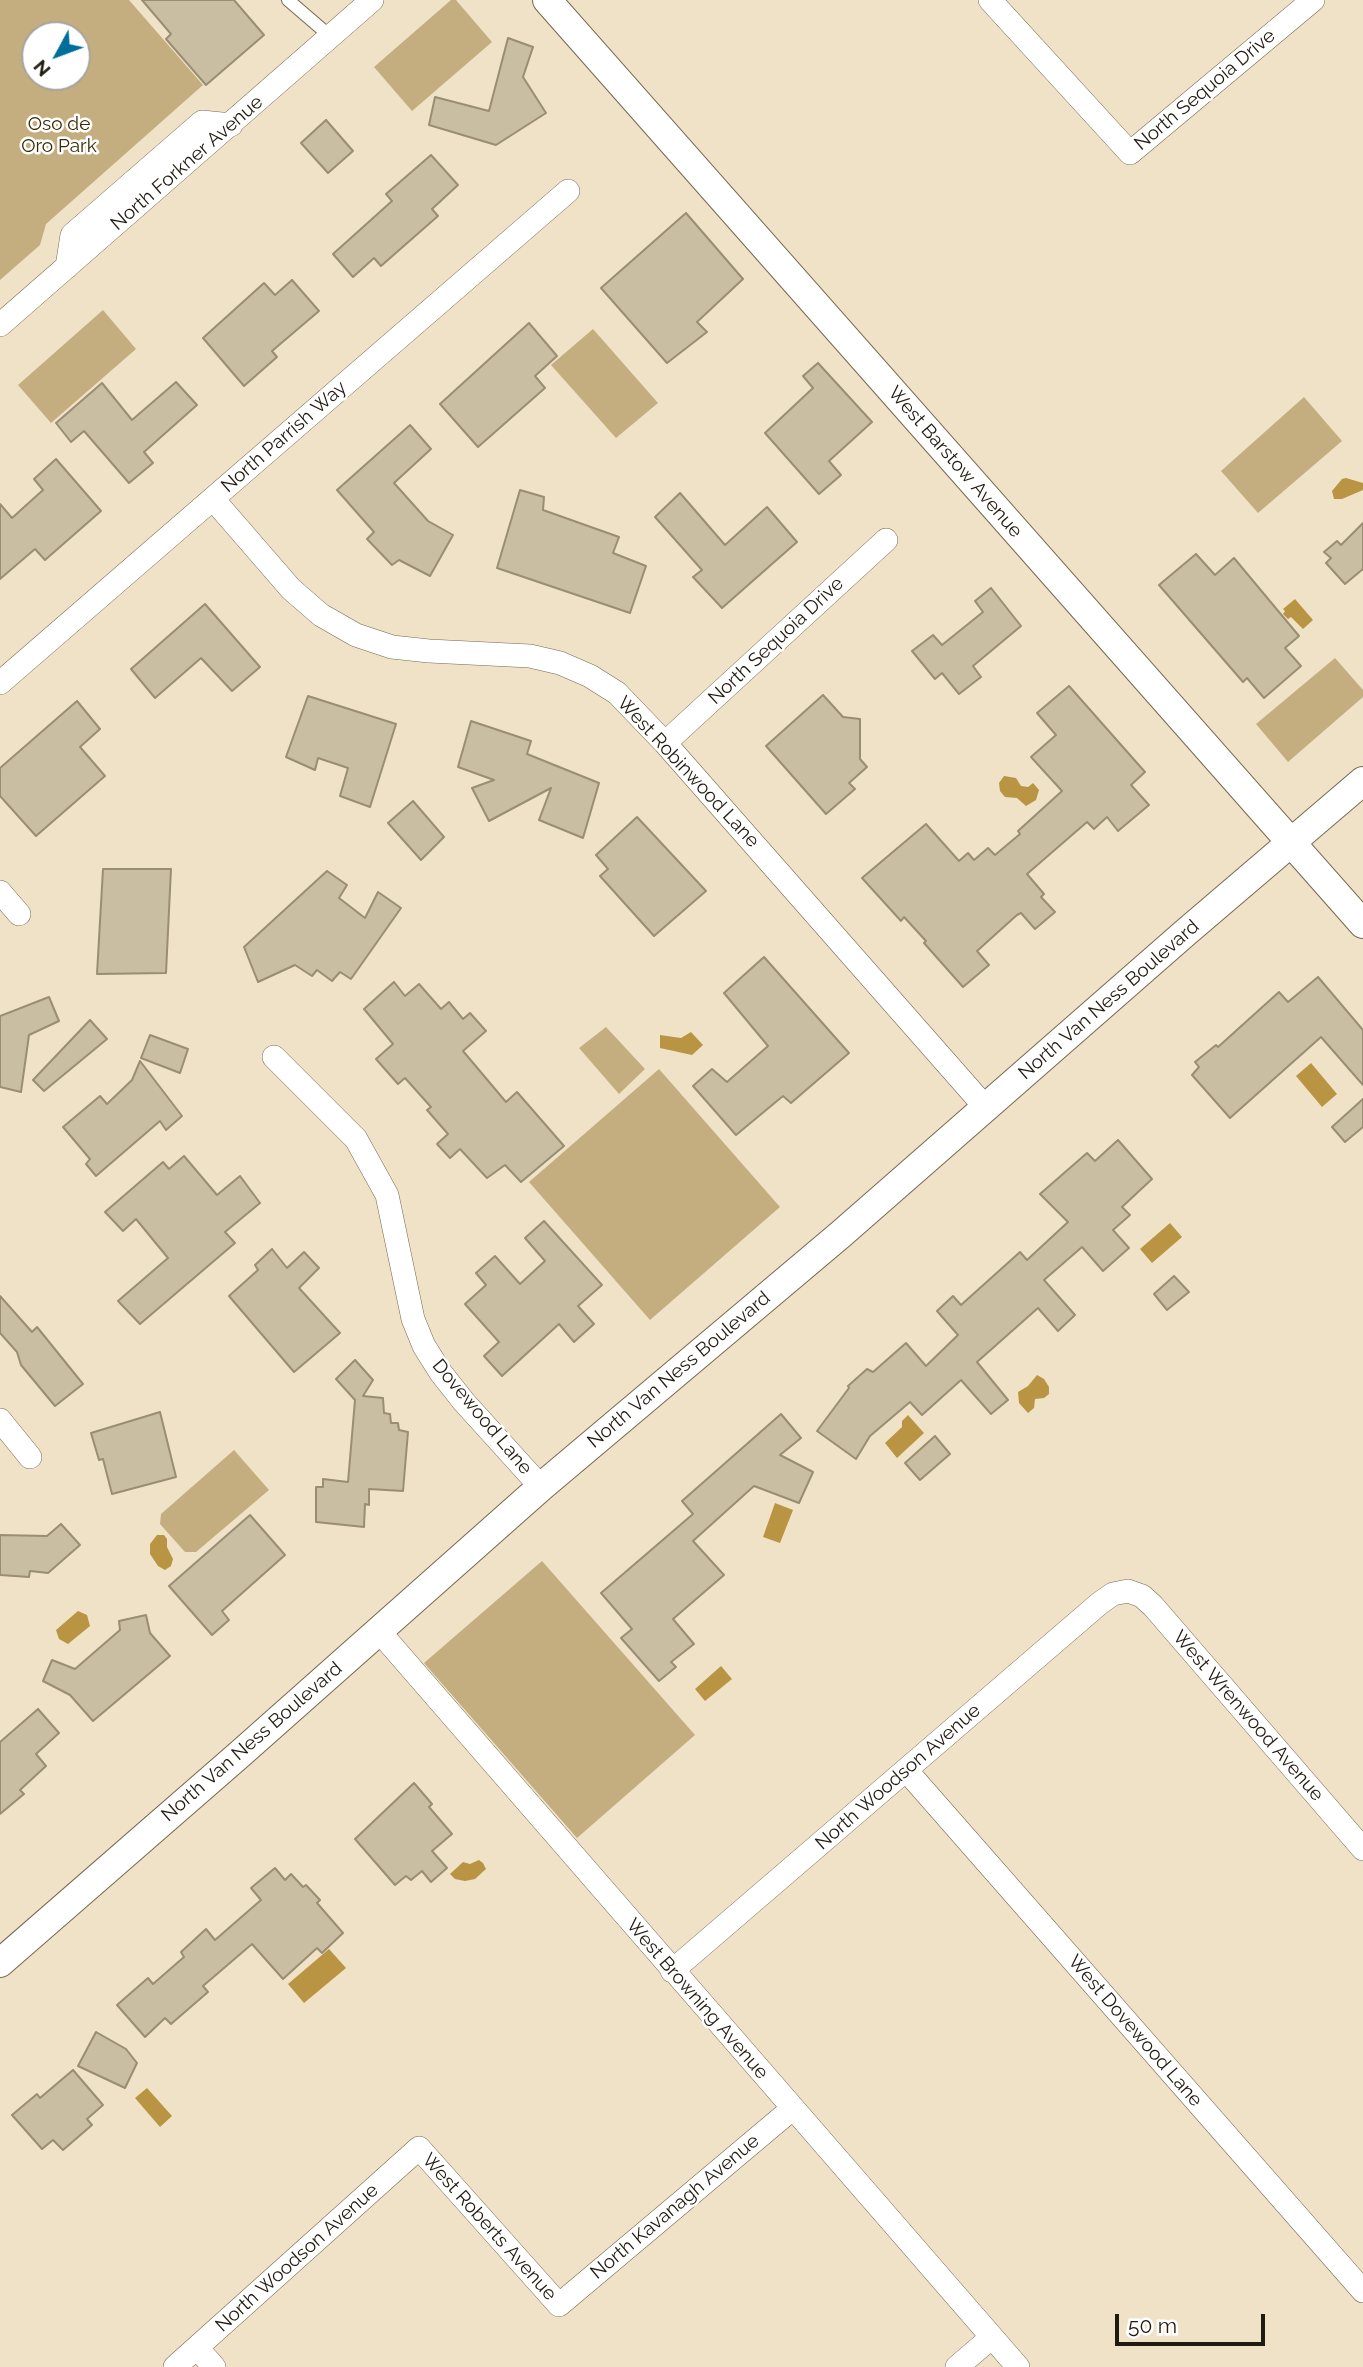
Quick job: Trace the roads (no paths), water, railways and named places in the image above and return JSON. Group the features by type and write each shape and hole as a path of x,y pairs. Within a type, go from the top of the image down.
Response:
{"street":[{"name":"North Forkner Avenue","path":"0,325 372,0"},
{"name":"West Barstow Avenue","path":"547,0 1363,924"},
{"name":"North Sequoia Drive","path":"990,0 1130,153 1313,0"},
{"name":"North Parrish Way","path":"0,683 568,191"},
{"name":"West Robinwood Lane","path":"213,499 291,589 321,615 356,635 392,647 530,656 559,663 590,676 617,693 665,743 986,1108"},
{"name":"North Sequoia Drive","path":"665,743 886,540"},
{"name":"North Van Ness Boulevard","path":"0,1963 541,1487 986,1108 1363,781"},
{"path":"0,892 19,914"},
{"name":"Dovewood Lane","path":"274,1058 356,1139 387,1195 412,1319 425,1346 441,1373 464,1402 541,1487"},
{"path":"0,1420 30,1457"},
{"name":"North Woodson Avenue","path":"672,1971 1100,1603 1113,1594 1128,1591"},
{"name":"West Wrenwood Avenue","path":"1128,1591 1142,1596 1153,1606 1363,1849"},
{"name":"West Browning Avenue","path":"378,1630 1018,2367"},
{"name":"West Dovewood Lane","path":"906,1770 1363,2291"},
{"name":"North Kavanagh Avenue","path":"559,2305 792,2109"},
{"name":"North Woodson Avenue","path":"175,2367 419,2148"},
{"name":"West Roberts Avenue","path":"419,2148 559,2305"},
{"path":"957,2367 992,2337"},
{"path":"197,2348 214,2367"}],"lane":[{"path":"288,0 331,37"}],"park label":[{"name":"Oso de Oro Park","path":"59,135"}]}
